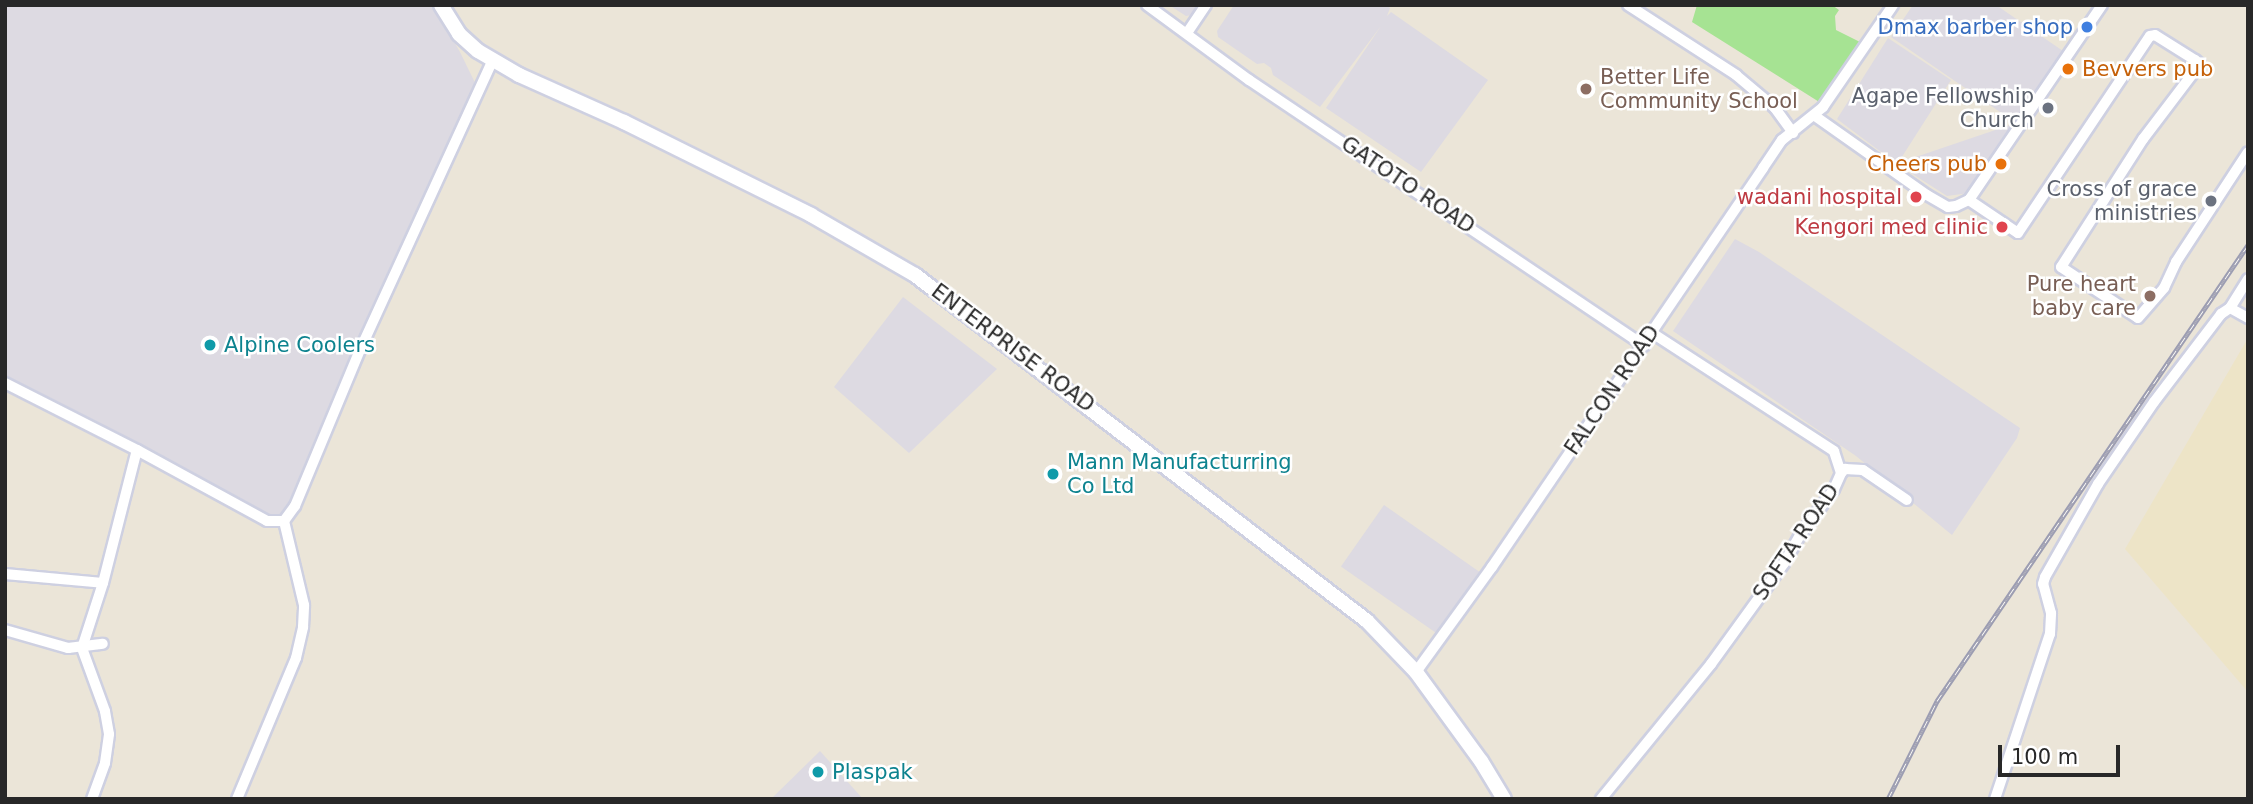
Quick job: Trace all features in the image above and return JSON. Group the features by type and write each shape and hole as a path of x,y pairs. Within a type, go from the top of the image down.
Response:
{"main road":[{"name":"ENTERPRISE ROAD","path":"441,5 459,34 519,75 624,122 811,215 909,270 1367,621 1416,672 1481,761 1504,799"}],"street":[{"name":"GATOTO ROAD","path":"1147,5 1249,80 1644,345"},
{"path":"1187,33 1206,5"},
{"path":"1628,5 1736,75 1775,108 1794,133"},
{"name":"FALCON ROAD","path":"1416,672 1644,345 1763,167 1783,140 1815,116 1893,5"},
{"path":"1815,116 1945,205 1956,206 1969,200 2102,5"},
{"path":"1969,200 2018,233 2150,36 2195,60 2200,64 2143,139 2062,267 2138,318 2164,288 2176,262 2248,152"},
{"path":"237,799 287,681 303,627 304,605 284,521 295,506 365,339 493,59"},
{"path":"1995,799 2050,634 2051,613 2043,584 2045,577 2098,484 2220,315 2230,308 2248,279"},
{"path":"2230,308 2248,318"},
{"name":"SOFTA ROAD","path":"1601,799 1711,664 1784,563 1801,534 1834,489 1841,473 1834,451 1652,333"},
{"path":"5,383 137,450 267,521 284,521"},
{"path":"92,799 105,763 108,734 105,710 82,648 103,583 137,450"},
{"path":"1841,473 1845,469 1863,470 1907,500"},
{"path":"5,574 103,583"},
{"path":"5,630 58,646 82,648 103,644"}],"shaded area":[{"path":"5,5 433,5 460,52 480,93 315,473 293,517 272,522 5,383"},
{"path":"1169,5 1204,5 1198,14 1186,16"},
{"path":"1234,5 1386,5 1390,8 1387,16 1391,12 1488,80 1421,172 1326,108 1381,26 1320,107 1273,75 1271,68 1264,63 1257,64 1218,37 1217,31"},
{"path":"1913,5 1996,5 2066,53 1969,193 1947,196 1897,164 1837,119 1888,38 1951,80 1898,163 2016,123 1891,37"},
{"path":"1735,239 1759,252 2020,428 2017,438 1952,535 1856,456 1673,331"},
{"path":"903,297 997,369 909,453 834,387"},
{"path":"2248,338 2248,692 2125,549"},
{"path":"1384,505 1481,573 1438,634 1341,566"},
{"path":"820,751 863,799 771,799"}],"green space":[{"path":"1697,5 1832,5 1839,10 1835,16 1836,30 1862,43 1824,105 1692,22"}],"railway":[{"path":"1888,799 1937,701 2248,245"}],"place":[{"name":"Dmax barber shop","path":"2087,27"},
{"name":"Bevvers pub","path":"2068,69"},
{"name":"Better Life Community School","path":"1586,89"},
{"name":"Agape Fellowship Church","path":"2048,108"},
{"name":"Cheers pub","path":"2001,164"},
{"name":"wadani hospital","path":"1916,197"},
{"name":"Cross of grace ministries","path":"2211,201"},
{"name":"Kengori med clinic","path":"2002,227"},
{"name":"Pure heart baby care","path":"2150,296"},
{"name":"Alpine Coolers","path":"210,345"},
{"name":"Mann Manufacturring Co Ltd","path":"1053,474"},
{"name":"Plaspak","path":"818,772"}]}
